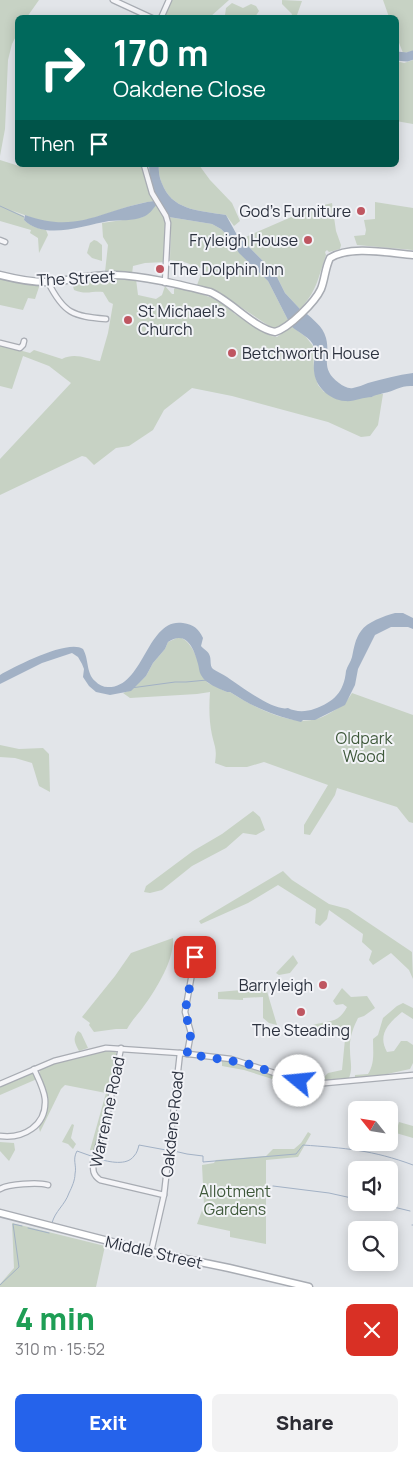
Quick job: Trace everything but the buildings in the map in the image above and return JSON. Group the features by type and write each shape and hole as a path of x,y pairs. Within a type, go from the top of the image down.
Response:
{"street":[{"path":"113,0 146,15"},
{"path":"162,15 169,0"},
{"path":"145,167 152,193 166,216 168,223 165,283"},
{"name":"The Street","path":"0,276 48,282 101,275 149,279 210,292 220,296 270,331 275,332 288,326 320,290 326,265 330,258 338,253 356,251 413,255"},
{"path":"48,282 61,305 71,312 81,317 106,319"},
{"path":"0,343 20,348 23,346 24,341"},
{"path":"187,1054 191,1033 185,1012 195,957"},
{"path":"0,1084 54,1061 106,1048 180,1053 245,1063 315,1084 413,1075"},
{"name":"Warrenne Road","path":"94,1176 93,1163 107,1116 120,1048"},
{"name":"Oakdene Road","path":"151,1252 164,1195 180,1053"},
{"path":"0,1136 11,1137 27,1133 36,1127 40,1120 44,1112 45,1099 34,1069"},
{"name":"Oakdene Road","path":"94,1176 100,1180 164,1195"},
{"path":"0,1189 12,1184 48,1184"},
{"name":"Middle Street","path":"0,1213 151,1252 236,1269 309,1287"}],"green space":[{"path":"0,0 39,0 28,15 15,15 15,38 8,60 5,129 0,156"},
{"path":"171,0 229,0 212,15 164,15"},
{"path":"282,0 302,1 297,15 292,15 282,4"},
{"path":"383,0 413,0 413,51 403,53 399,43 399,15 388,15"},
{"path":"232,3 243,8 251,4 256,6 259,11 256,15 225,15 226,8"},
{"path":"413,60 413,124 399,122 399,62 404,63"},
{"path":"0,160 15,165 15,167 143,167 154,201 69,223 44,221 11,210 24,216 24,220 31,225 46,230 48,235 39,253 38,238 30,233 31,230 0,221"},
{"path":"159,167 200,167 232,203 240,221 234,226 226,215 182,206 169,196 159,174"},
{"path":"375,202 413,208 413,250 357,245 354,236 365,235 364,220 375,219"},
{"path":"332,203 336,231 341,245 340,249 329,252 327,250 325,252 326,255 316,284 300,309 285,293 275,273 241,239 312,208"},
{"path":"157,204 166,221 165,262 133,266 132,274 105,272 108,245 103,237 102,223 143,217"},
{"path":"169,217 212,224 221,229 240,253 268,281 289,322 278,328 272,328 218,292 197,285 203,269 184,262 170,260 171,221"},
{"path":"94,240 102,245 102,261 92,258 87,253 90,243"},
{"path":"105,277 136,279 138,295 156,299 162,295 165,286 172,294 174,294 175,288 201,292 201,294 218,300 235,314 271,336 277,337 291,326 306,337 313,346 314,371 318,385 324,392 372,397 375,394 383,394 378,425 370,436 361,437 328,422 232,396 192,388 164,410 153,430 129,446 116,448 94,465 86,457 82,456 0,495 0,459 71,383 49,366 23,356 12,389 0,386 0,345 30,353 34,350 62,359 76,356 100,361 108,333 113,304 109,302 103,292 85,293 74,290 72,282"},
{"path":"0,278 40,284 35,299 28,298 23,310 0,305"},
{"name":"Oldpark Wood","path":"179,637 189,643 208,683 230,692 259,708 283,717 306,721 320,718 340,707 352,693 413,715 413,823 409,822 397,807 337,788 335,795 310,835 304,834 304,825 328,785 264,762 247,767 226,767 215,763 216,751 211,730 209,708 210,692 130,698 123,693 131,690 146,676 168,642"},
{"path":"0,745 19,749 43,748 49,754 50,792 39,786 32,763 15,758 0,757"},
{"path":"253,811 260,817 265,830 256,835 243,833 226,848 192,866 162,890 150,893 144,892 146,886 193,851 222,834"},
{"path":"283,871 292,880 329,904 348,909 412,952 413,979 409,970 391,953 373,965 369,960 372,951 362,942 363,934 329,910 327,919 320,926 315,923 316,909 278,885 248,903 201,924 199,921"},
{"path":"173,938 171,956 163,976 152,995 127,1029 94,1032 89,1025 90,1023 82,1017 131,953"},
{"path":"293,955 298,963 290,973 279,975 276,973"},
{"path":"266,988 277,1025 269,1023 263,1018 263,997 243,998 243,1000 218,999 218,992"},
{"path":"342,988 351,997 367,996 375,1008 358,1018 353,1030 350,1042 351,1068 349,1078 325,1080 325,1076 328,1073 342,1070 346,1029 327,1027 313,1034 313,1025 333,1021 344,1012 347,1007 343,1004 336,1005 333,1001"},
{"path":"403,1003 413,1008 413,1019 402,1012 386,1029 383,1040 387,1052 394,1051 401,1041 407,1041 413,1045 413,1063 410,1069 355,1079 355,1075 368,1074 372,1066 373,1039 378,1035 383,1018"},
{"path":"78,1031 81,1033 88,1048 79,1051 75,1043"},
{"path":"114,1049 117,1055 110,1094 94,1150 90,1150 106,1093 65,1085 61,1089 40,1132 39,1128 47,1101 40,1069 85,1053"},
{"path":"222,1061 244,1064 286,1080 285,1083 244,1070 222,1066"},
{"path":"31,1072 34,1073 37,1079 0,1095 0,1086"},
{"path":"292,1081 315,1087 315,1102 307,1095 290,1089"},
{"path":"399,1122 413,1126 413,1138 398,1134"},
{"path":"72,1124 74,1125 71,1138 76,1144 73,1149 68,1144 62,1142"},
{"name":"Allotment Gardens","path":"308,1132 311,1134 298,1157 266,1160 266,1244 230,1237 230,1231 197,1224 204,1205 202,1165 214,1163 216,1160 266,1156 273,1149 294,1149 301,1143"},
{"path":"0,1142 14,1143 15,1150 9,1161 0,1151"},
{"path":"12,1223 105,1246 96,1287 0,1287 0,1284 14,1268"}],"water":[{"path":"149,167 159,167 160,179 169,196 182,206 226,215 237,235 275,273 285,293 300,309 289,322 268,281 239,253 229,237 221,229 212,224 169,217 155,192"},
{"path":"154,201 157,204 152,210 147,215 139,218 109,221 65,230 43,230 24,220 25,215 61,222 76,221 136,204"},
{"path":"305,312 325,334 327,367 333,378 341,384 347,388 353,388 413,373 413,386 405,386 372,397 352,401 339,400 328,395 320,387 315,377 314,347 307,338 291,326"},
{"path":"395,613 403,613 413,618 413,629 408,627 391,627 375,635 358,669 355,685 345,705 315,720 303,720 301,722 272,714 230,692 212,685 200,674 196,658 188,642 180,638 168,642 146,676 131,691 110,695 96,692 83,677 84,669 82,664 78,657 72,653 42,663 0,684 0,675 18,666 54,650 76,647 83,649 90,674 101,686 108,687 120,684 130,677 161,631 171,624 183,623 193,626 203,638 201,646 208,653 213,669 274,706 297,711 308,711 327,703 337,695 343,685 356,640 364,628 376,620"}],"waterway":[{"path":"399,56 413,55"},
{"path":"0,206 24,217"},
{"path":"131,688 207,680"},
{"path":"99,1159 113,1162 127,1161 135,1155 139,1145 166,1150"},
{"path":"174,1151 203,1156 203,1162 296,1154 303,1145 371,1153 413,1165"},
{"path":"52,1223 73,1184 77,1151 91,1156"},
{"path":"273,1186 348,1197"},
{"path":"398,1208 410,1211"},
{"path":"0,1285 19,1267 13,1224 22,1226"},
{"path":"28,1228 49,1233"}],"place":[{"name":"God's Furniture","path":"361,211"},
{"name":"Fryleigh House","path":"308,240"},
{"name":"The Dolphin Inn","path":"160,269"},
{"name":"St Michael's Church","path":"128,320"},
{"name":"Betchworth House","path":"232,353"},
{"name":"Barryleigh","path":"323,985"},
{"name":"The Steading","path":"301,1012"}],"route":[{"path":"195,957 185,1012 191,1033 187,1054 231,1059 299,1081"}]}
